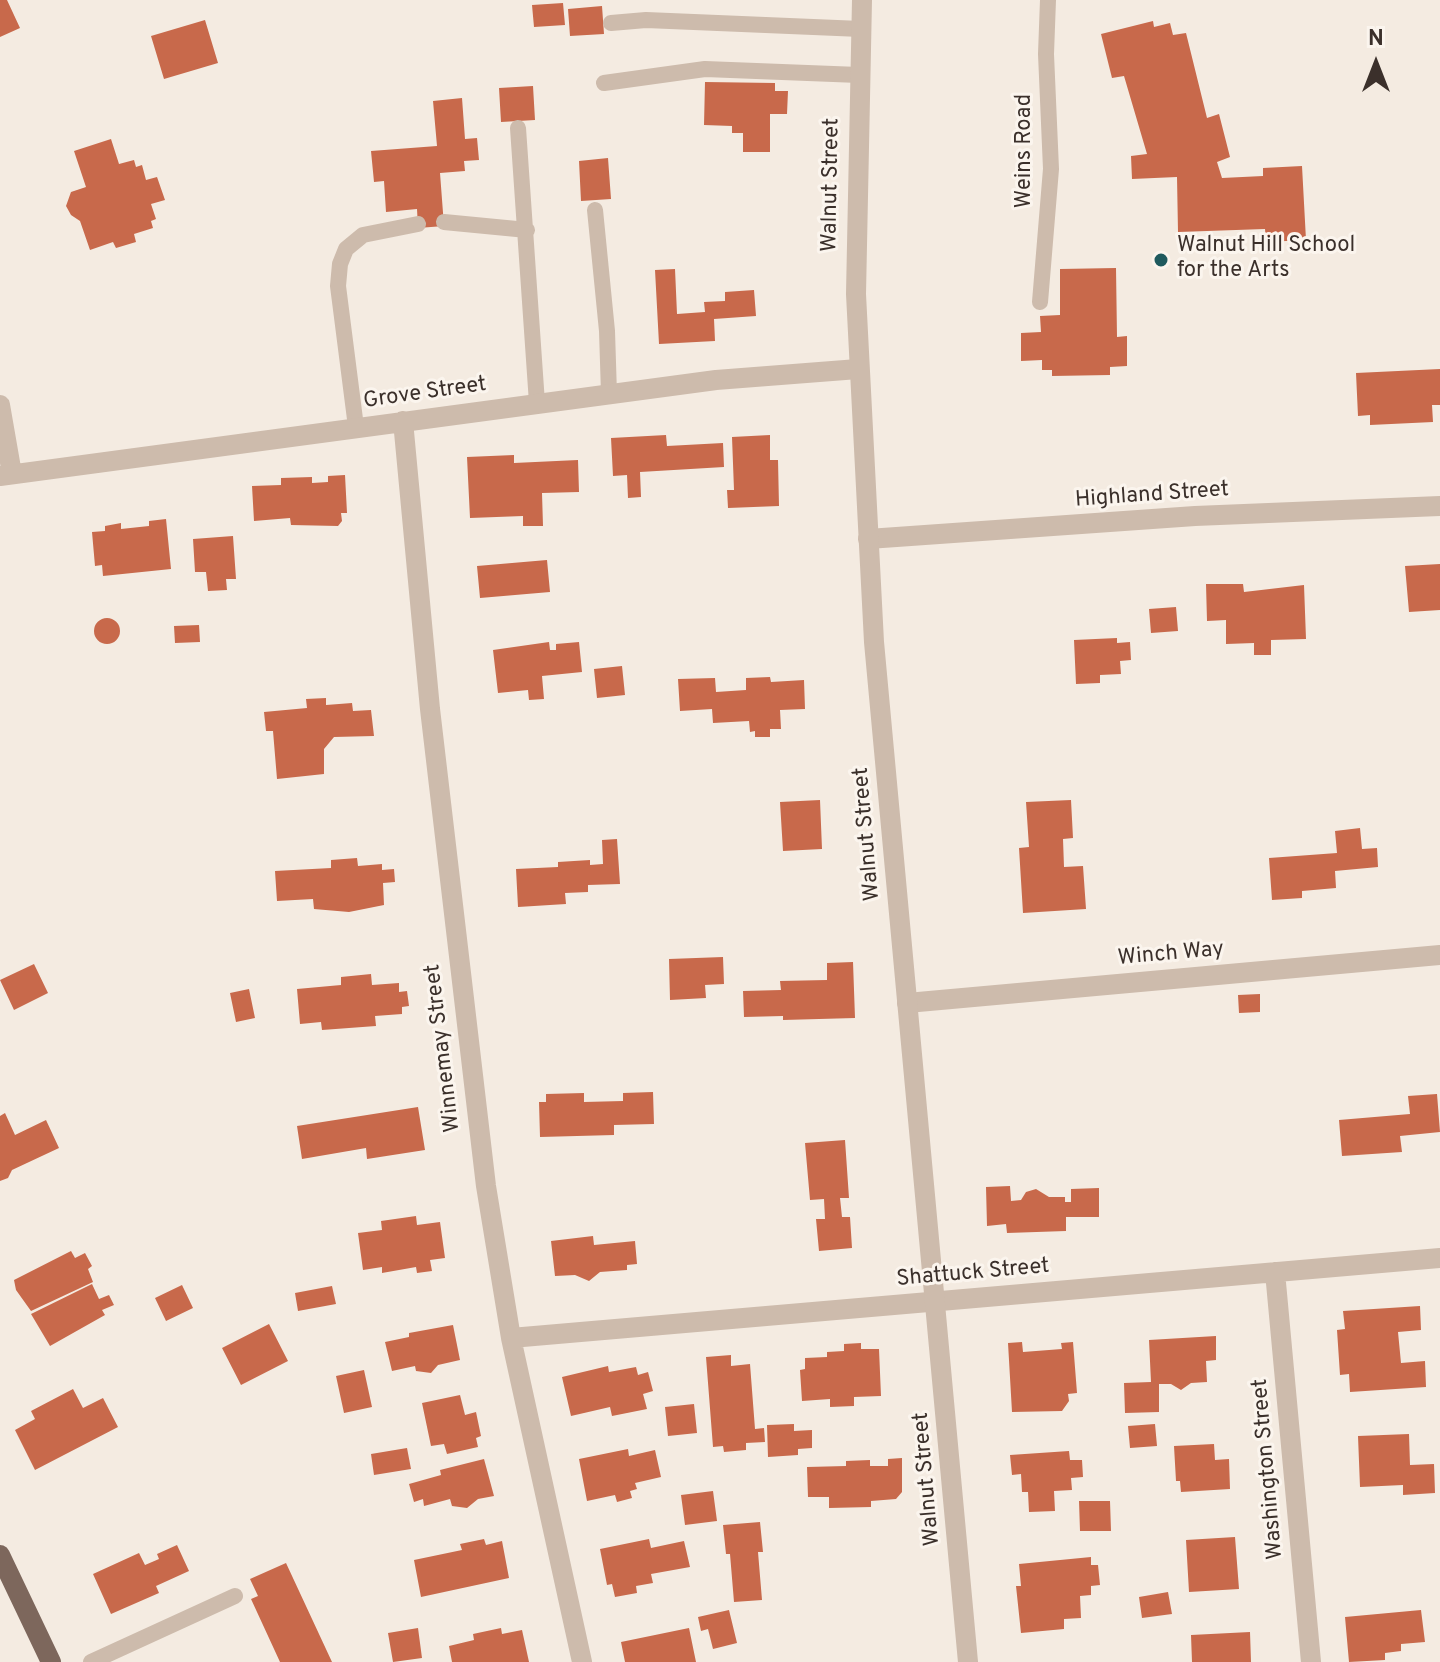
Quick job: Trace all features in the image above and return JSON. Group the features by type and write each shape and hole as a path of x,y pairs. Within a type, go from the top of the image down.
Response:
{"main road":[{"path":"0,1555 51,1662"}],"street":[{"name":"Walnut Street","path":"862,0 856,227 858,369 868,539 968,1662"},
{"name":"Grove Street","path":"6,475 716,380 858,369"},
{"path":"0,405 6,475"},
{"name":"Winnemay Street","path":"403,421 464,1022 511,1338 582,1662"},
{"name":"Highland Street","path":"868,539 1195,516 1440,506"},
{"name":"Winch Way","path":"907,1003 1440,955"},
{"name":"Shattuck Street","path":"511,1338 1440,1258"},
{"name":"Washington Street","path":"1275,1272 1311,1662"}],"lane":[{"name":"Weins Road","path":"1040,302 1051,169 1046,54 1048,0"},
{"path":"611,23 646,20 861,29"},
{"path":"604,83 705,69 859,75"},
{"path":"518,128 537,403"},
{"path":"595,210 607,331 609,394"},
{"path":"444,222 527,230"},
{"path":"356,427 338,286 340,264 346,249 363,235 418,224"},
{"path":"91,1662 235,1596"}],"building":[{"path":"0,0 7,0 20,28 0,37"},
{"path":"563,3 565,25 534,27 532,5"},
{"path":"602,6 604,34 570,36 568,9"},
{"path":"205,20 218,63 164,79 151,36"},
{"path":"1153,21 1154,27 1170,23 1173,35 1186,33 1207,118 1219,114 1230,157 1217,162 1222,178 1263,176 1263,168 1302,166 1306,240 1266,242 1265,229 1178,232 1177,177 1132,179 1131,156 1147,154 1124,76 1112,78 1101,34"},
{"path":"705,82 775,83 775,91 788,91 787,114 770,114 770,152 743,152 743,133 732,133 732,126 704,125"},
{"path":"533,86 535,120 501,122 499,88"},
{"path":"462,98 465,139 477,138 479,160 464,161 465,171 440,173 444,226 418,228 417,209 386,212 384,181 374,182 371,151 437,146 433,101"},
{"path":"111,139 119,164 134,160 136,167 142,165 146,180 157,177 165,200 151,204 156,219 151,221 153,228 134,234 136,242 116,248 113,242 90,250 80,221 71,215 66,206 71,192 86,187 74,151"},
{"path":"608,158 611,199 581,201 579,161"},
{"path":"1116,268 1117,337 1127,336 1127,366 1110,367 1110,375 1052,376 1052,370 1042,370 1042,360 1021,361 1021,333 1041,332 1040,316 1060,315 1060,269"},
{"path":"675,269 677,314 705,312 704,302 725,301 725,292 754,290 756,316 714,319 715,341 659,344 655,270"},
{"path":"1440,369 1440,405 1432,405 1433,422 1370,425 1370,415 1358,416 1356,373"},
{"path":"666,435 667,446 723,443 724,467 640,472 641,497 628,498 627,475 613,476 611,438"},
{"path":"770,435 770,460 778,460 779,506 728,508 727,490 734,490 732,437"},
{"path":"514,455 514,463 578,460 579,492 542,493 543,526 523,526 523,516 470,518 467,457"},
{"path":"345,475 347,513 341,513 342,521 338,526 291,525 290,518 254,521 252,486 281,485 281,478 312,477 312,483 328,482 328,476"},
{"path":"166,519 171,569 103,576 102,565 95,566 92,532 105,531 105,526 121,523 121,529 149,526 149,521"},
{"path":"233,536 236,579 226,579 227,590 208,591 206,572 195,572 193,539"},
{"path":"547,560 550,592 480,598 477,566"},
{"path":"1440,564 1440,610 1409,612 1405,566"},
{"path":"1206,584 1243,584 1244,592 1304,585 1306,639 1271,640 1271,655 1254,655 1254,643 1226,644 1226,620 1207,621"},
{"path":"1176,607 1178,631 1151,633 1149,609"},
{"path":"107,618 116,622 120,631 116,640 107,644 98,640 94,631 98,622"},
{"path":"199,625 200,642 175,643 174,626"},
{"path":"1117,638 1117,643 1130,642 1131,660 1120,661 1121,674 1100,675 1100,683 1076,684 1074,640"},
{"path":"549,642 550,650 556,650 556,644 579,642 582,672 542,676 544,699 529,700 528,690 498,693 493,650"},
{"path":"622,666 625,695 597,698 594,669"},
{"path":"770,677 771,682 804,680 805,709 780,710 781,729 770,729 770,737 755,737 755,731 750,732 749,721 713,723 712,709 680,711 678,679 715,678 716,692 746,690 746,678"},
{"path":"326,698 326,705 352,703 353,711 371,710 374,736 334,737 324,749 324,774 277,779 273,731 266,731 264,712 307,708 306,699"},
{"path":"820,800 822,849 783,851 780,802"},
{"path":"1071,800 1073,838 1063,839 1064,867 1083,866 1086,909 1023,913 1019,848 1029,847 1026,802"},
{"path":"1360,828 1362,849 1377,848 1378,867 1335,871 1336,888 1302,891 1302,898 1272,900 1269,858 1337,853 1335,831"},
{"path":"617,839 620,884 588,885 588,892 565,893 566,904 518,907 516,869 558,867 558,862 590,860 590,865 603,864 602,840"},
{"path":"357,858 358,866 382,864 382,870 394,869 395,882 383,883 384,905 349,912 314,909 313,899 277,901 275,871 331,868 331,860"},
{"path":"723,957 724,984 705,985 706,998 670,1000 669,959"},
{"path":"853,962 855,1018 783,1020 783,1016 744,1017 743,991 781,990 780,981 827,980 827,963"},
{"path":"34,964 48,993 14,1010 0,980"},
{"path":"371,974 372,985 399,983 399,992 407,991 409,1006 402,1007 402,1014 375,1016 376,1026 322,1030 321,1022 300,1024 297,989 341,985 341,977"},
{"path":"249,989 255,1018 236,1022 230,993"},
{"path":"1260,994 1260,1012 1239,1013 1238,995"},
{"path":"653,1092 654,1124 614,1125 614,1135 540,1137 539,1102 546,1102 546,1094 584,1093 584,1102 623,1101 623,1093"},
{"path":"1437,1094 1440,1132 1400,1136 1402,1152 1342,1156 1339,1120 1410,1114 1408,1096"},
{"path":"418,1107 425,1150 367,1159 366,1148 302,1159 297,1126"},
{"path":"5,1113 15,1135 46,1120 59,1148 12,1170 8,1178 0,1181 0,1116"},
{"path":"845,1140 849,1198 840,1198 842,1217 850,1217 852,1248 819,1251 816,1219 825,1219 824,1199 810,1200 805,1143"},
{"path":"1010,1186 1011,1201 1021,1200 1026,1192 1036,1189 1049,1197 1065,1197 1065,1202 1071,1202 1071,1189 1099,1188 1099,1217 1066,1217 1066,1231 1007,1233 1006,1224 987,1226 986,1187"},
{"path":"416,1216 417,1225 440,1222 445,1258 430,1260 432,1271 417,1273 416,1267 382,1273 382,1267 363,1270 358,1233 382,1230 381,1221"},
{"path":"593,1236 594,1245 635,1241 637,1264 627,1265 627,1270 600,1272 589,1281 575,1275 555,1276 551,1241"},
{"path":"71,1251 75,1258 85,1253 92,1266 88,1269 93,1282 31,1311 16,1290 14,1280"},
{"path":"92,1284 99,1299 109,1295 114,1305 102,1310 105,1315 50,1346 31,1314"},
{"path":"182,1285 193,1308 166,1321 155,1298"},
{"path":"332,1286 336,1304 298,1311 295,1293"},
{"path":"1420,1306 1421,1330 1398,1332 1401,1363 1425,1361 1426,1387 1350,1392 1349,1374 1340,1375 1337,1330 1345,1329 1343,1311"},
{"path":"269,1324 288,1361 241,1385 222,1348"},
{"path":"453,1325 460,1360 438,1365 431,1373 416,1371 415,1366 392,1371 385,1342 409,1337 409,1333"},
{"path":"1216,1336 1216,1360 1206,1361 1207,1382 1191,1383 1181,1390 1171,1384 1159,1384 1159,1412 1125,1413 1124,1383 1151,1382 1149,1340"},
{"path":"1022,1342 1023,1352 1062,1349 1061,1343 1073,1342 1077,1393 1068,1394 1069,1401 1062,1411 1012,1412 1008,1343"},
{"path":"861,1343 861,1349 879,1349 881,1396 854,1397 854,1406 830,1407 830,1399 802,1401 800,1370 805,1369 805,1358 827,1357 827,1352 844,1351 844,1344"},
{"path":"731,1355 731,1366 750,1364 755,1429 764,1428 765,1442 746,1443 746,1450 724,1452 723,1446 713,1447 706,1357"},
{"path":"608,1366 609,1372 636,1367 638,1375 648,1372 653,1391 643,1394 647,1409 612,1416 610,1407 571,1416 562,1377"},
{"path":"364,1370 372,1407 344,1413 336,1376"},
{"path":"73,1389 83,1408 103,1398 118,1427 35,1470 15,1430 35,1419 31,1411"},
{"path":"460,1395 465,1415 476,1412 481,1436 476,1438 478,1447 447,1454 444,1444 431,1446 422,1403"},
{"path":"694,1404 697,1433 668,1436 665,1407"},
{"path":"794,1424 794,1431 812,1430 812,1448 798,1449 798,1455 768,1457 767,1425"},
{"path":"1155,1424 1157,1446 1130,1448 1128,1426"},
{"path":"1409,1434 1410,1465 1434,1464 1435,1493 1403,1495 1403,1485 1360,1487 1358,1436"},
{"path":"1214,1444 1215,1460 1229,1459 1230,1489 1181,1492 1180,1481 1176,1481 1174,1446"},
{"path":"407,1448 411,1469 374,1475 371,1454"},
{"path":"628,1449 629,1456 655,1450 661,1477 635,1483 637,1489 630,1491 632,1498 617,1502 615,1495 587,1501 579,1459"},
{"path":"1069,1451 1070,1460 1082,1460 1083,1477 1071,1478 1072,1490 1054,1491 1055,1511 1029,1512 1028,1492 1022,1492 1021,1474 1012,1475 1010,1455"},
{"path":"902,1458 902,1492 896,1499 871,1501 871,1507 829,1508 829,1497 808,1497 807,1467 846,1466 846,1461 870,1460 870,1466 888,1466 888,1459"},
{"path":"484,1459 494,1496 478,1499 467,1508 452,1506 450,1499 424,1506 423,1499 414,1502 409,1484 441,1475 440,1470"},
{"path":"713,1491 717,1521 685,1525 681,1495"},
{"path":"1079,1501 1110,1501 1111,1531 1080,1531"},
{"path":"760,1522 763,1552 758,1552 762,1600 734,1602 730,1554 726,1554 723,1525"},
{"path":"1235,1537 1239,1589 1189,1592 1186,1540"},
{"path":"484,1539 486,1545 502,1541 509,1578 421,1597 414,1560 462,1550 460,1544"},
{"path":"649,1539 651,1548 684,1541 690,1567 651,1574 653,1583 636,1586 637,1593 615,1597 612,1584 607,1585 600,1549"},
{"path":"177,1545 189,1571 156,1586 159,1593 111,1614 93,1574 139,1553 145,1565 159,1559 157,1554"},
{"path":"1091,1557 1091,1565 1098,1565 1100,1585 1091,1586 1091,1595 1080,1596 1081,1618 1064,1619 1064,1629 1021,1633 1016,1586 1021,1586 1019,1564"},
{"path":"286,1563 332,1662 280,1662 251,1599 258,1596 250,1579"},
{"path":"1168,1592 1172,1614 1142,1618 1139,1597"},
{"path":"729,1610 737,1643 713,1649 708,1629 701,1631 698,1617"},
{"path":"1421,1610 1425,1642 1401,1644 1401,1651 1385,1653 1385,1660 1349,1662 1345,1617"},
{"path":"418,1628 422,1658 393,1662 388,1633"},
{"path":"501,1628 502,1634 522,1630 529,1662 452,1662 449,1646 474,1640 473,1634"},
{"path":"689,1628 696,1662 625,1662 621,1642"},
{"path":"1250,1632 1251,1662 1192,1662 1191,1635"}],"place":[{"name":"Walnut Hill School for the Arts","path":"1161,260"}]}
